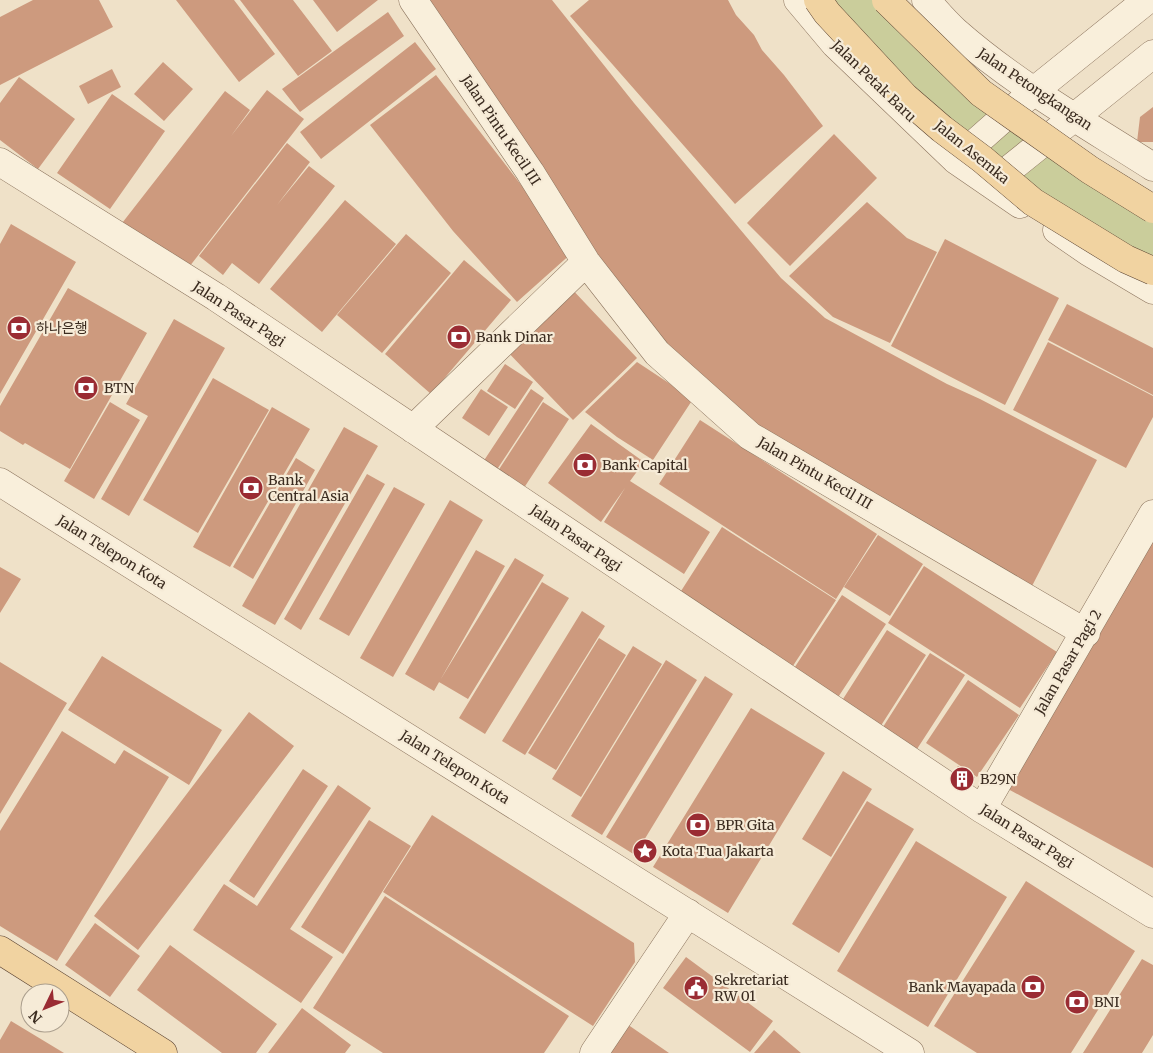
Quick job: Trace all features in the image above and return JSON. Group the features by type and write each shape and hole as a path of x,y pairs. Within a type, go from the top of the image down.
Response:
{"main road":[{"name":"Jalan Asemka","path":"818,0 904,97 982,159 1032,202 1126,259 1153,271"},
{"path":"886,0 981,93 1090,170 1153,209"},
{"path":"0,950 162,1053"}],"street":[{"name":"Jalan Pintu Kecil III","path":"413,0 530,172 586,262 657,353 750,436 1086,632"},
{"name":"Jalan Petak Baru","path":"798,0 835,44 956,160 1089,252 1153,290"},
{"name":"Jalan Petongkangan","path":"926,0 953,29 981,53 1034,90 1153,167"},
{"path":"956,160 1034,90 1147,0"},
{"path":"991,184 1153,54"},
{"name":"Jalan Pasar Pagi","path":"0,162 216,297 982,809 1153,914"},
{"path":"412,429 586,262"},
{"name":"Jalan Telepon Kota","path":"0,482 910,1053"},
{"name":"Jalan Pasar Pagi 2","path":"982,809 1153,514"},
{"path":"594,1053 688,913"}],"green space":[{"path":"818,0 886,0 1153,209 1153,271 1033,202"}],"building":[{"path":"33,0 99,0 113,27 0,85 0,17"},
{"path":"176,0 234,0 275,54 239,82"},
{"path":"240,0 293,0 332,51 298,76"},
{"path":"313,0 378,0 337,32"},
{"path":"423,0 552,0 634,103 781,278 825,318 947,384 980,399 1097,460 1032,586 782,449 679,360 602,263"},
{"path":"589,0 728,0 736,15 754,35 762,50 784,75 823,126 735,204 570,16"},
{"path":"388,12 404,36 300,112 282,89"},
{"path":"415,42 436,69 321,159 300,132"},
{"path":"163,62 193,89 164,121 134,94"},
{"path":"112,69 121,87 88,104 79,86"},
{"path":"436,75 573,252 517,302 453,231 370,125"},
{"path":"19,77 75,119 38,169 0,140 0,103"},
{"path":"267,90 304,119 186,271 119,227 225,91 250,110 231,136"},
{"path":"112,94 165,131 110,209 57,173"},
{"path":"1153,107 1153,142 1137,142 1140,117"},
{"path":"834,134 877,178 790,266 747,223"},
{"path":"287,143 310,162 277,205 309,166 335,186 259,284 232,263 223,275 199,256"},
{"path":"345,200 396,244 322,332 270,289"},
{"path":"867,202 907,238 937,252 890,343 833,317 789,276"},
{"name":"하나은행","path":"11,224 76,262 0,394 0,244"},
{"path":"406,234 451,273 382,353 337,315"},
{"path":"945,239 1059,298 1005,405 891,346"},
{"path":"464,260 511,300 431,394 385,354"},
{"path":"569,286 637,358 573,420 504,348"},
{"path":"68,288 147,333 70,469 0,431 0,406"},
{"path":"1067,304 1153,348 1153,395 1048,340"},
{"path":"174,319 225,348 129,516 101,499 148,416 126,404"},
{"path":"1048,342 1153,396 1153,417 1126,468 1013,410"},
{"path":"637,362 693,399 653,460 617,437 585,412"},
{"path":"505,364 533,382 515,409 487,391"},
{"path":"213,378 269,410 198,533 143,500"},
{"path":"481,389 508,407 489,436 462,418"},
{"path":"531,389 544,398 494,474 481,465"},
{"path":"110,402 140,420 94,499 64,481"},
{"path":"543,402 569,419 518,497 492,480"},
{"name":"Bank Central Asia","path":"272,407 310,429 230,567 193,547"},
{"path":"700,420 877,534 836,599 659,484"},
{"path":"591,424 644,462 630,481 710,532 684,574 604,522 625,488 601,522 548,483"},
{"path":"344,427 378,446 275,625 242,606"},
{"path":"296,458 315,470 253,579 233,567"},
{"path":"367,474 385,484 301,630 284,619"},
{"path":"394,487 425,504 349,636 319,619"},
{"path":"450,500 483,520 393,677 360,658"},
{"path":"722,527 836,600 787,675 674,602"},
{"path":"1153,532 1153,868 1008,789"},
{"path":"878,535 923,564 890,616 844,587"},
{"path":"476,550 505,566 434,691 405,674"},
{"path":"515,558 544,575 468,699 439,682"},
{"path":"924,566 1057,652 1020,708 888,623"},
{"path":"0,567 21,579 0,613"},
{"path":"542,582 569,598 485,734 459,718"},
{"path":"842,595 886,624 833,705 789,676"},
{"path":"582,611 605,626 525,755 502,741"},
{"path":"887,630 926,655 875,735 836,710"},
{"path":"599,638 626,655 556,770 528,753"},
{"path":"633,646 662,664 581,797 552,779"},
{"path":"930,653 965,675 917,749 883,727"},
{"path":"102,656 222,730 189,785 68,710"},
{"path":"666,660 697,680 602,835 571,816"},
{"path":"0,662 67,703 0,814"},
{"path":"705,676 733,694 635,855 606,837"},
{"path":"968,680 1019,715 977,777 926,743"},
{"path":"751,708 825,753 728,913 653,867"},
{"path":"249,712 294,746 138,950 94,916"},
{"path":"62,731 115,764 124,750 169,777 57,961 0,926 0,831"},
{"name":"B29N","path":"958,766 975,777 965,791 949,780"},
{"path":"303,769 328,786 254,898 229,881"},
{"path":"843,771 872,789 831,857 802,839"},
{"path":"338,785 371,808 290,929 333,957 301,1003 193,930 224,884 257,906"},
{"path":"867,801 914,829 839,953 792,924"},
{"path":"432,815 634,943 635,962 593,1026 383,892"},
{"path":"369,820 411,846 343,954 301,927"},
{"path":"916,841 1007,897 928,1027 837,971"},
{"path":"1026,881 1135,951 1071,1053 977,1053 934,1026"},
{"path":"385,896 569,1016 544,1053 383,1053 313,1008"},
{"path":"95,923 140,956 110,997 65,965"},
{"path":"170,945 277,1024 256,1053 222,1053 137,990"},
{"path":"686,957 773,1021 750,1052 663,988"},
{"path":"1142,959 1153,965 1153,1035 1142,1053 1083,1053"},
{"path":"302,1008 351,1045 345,1053 268,1053"},
{"path":"11,1021 20,1026 20,1033 31,1033 64,1053 0,1053 0,1040"},
{"path":"624,1022 669,1053 603,1053"},
{"path":"774,1030 801,1053 754,1053"}],"place":[{"name":"하나은행","path":"19,328"},
{"name":"Bank Dinar","path":"459,337"},
{"name":"BTN","path":"86,388"},
{"name":"Bank Capital","path":"585,465"},
{"name":"Bank Central Asia","path":"251,488"},
{"name":"B29N","path":"962,779"},
{"name":"BPR Gita","path":"698,825"},
{"name":"Kota Tua Jakarta","path":"645,851"},
{"name":"Bank Mayapada","path":"1033,987"},
{"name":"Sekretariat RW 01","path":"696,988"},
{"name":"BNI","path":"1077,1002"}]}
